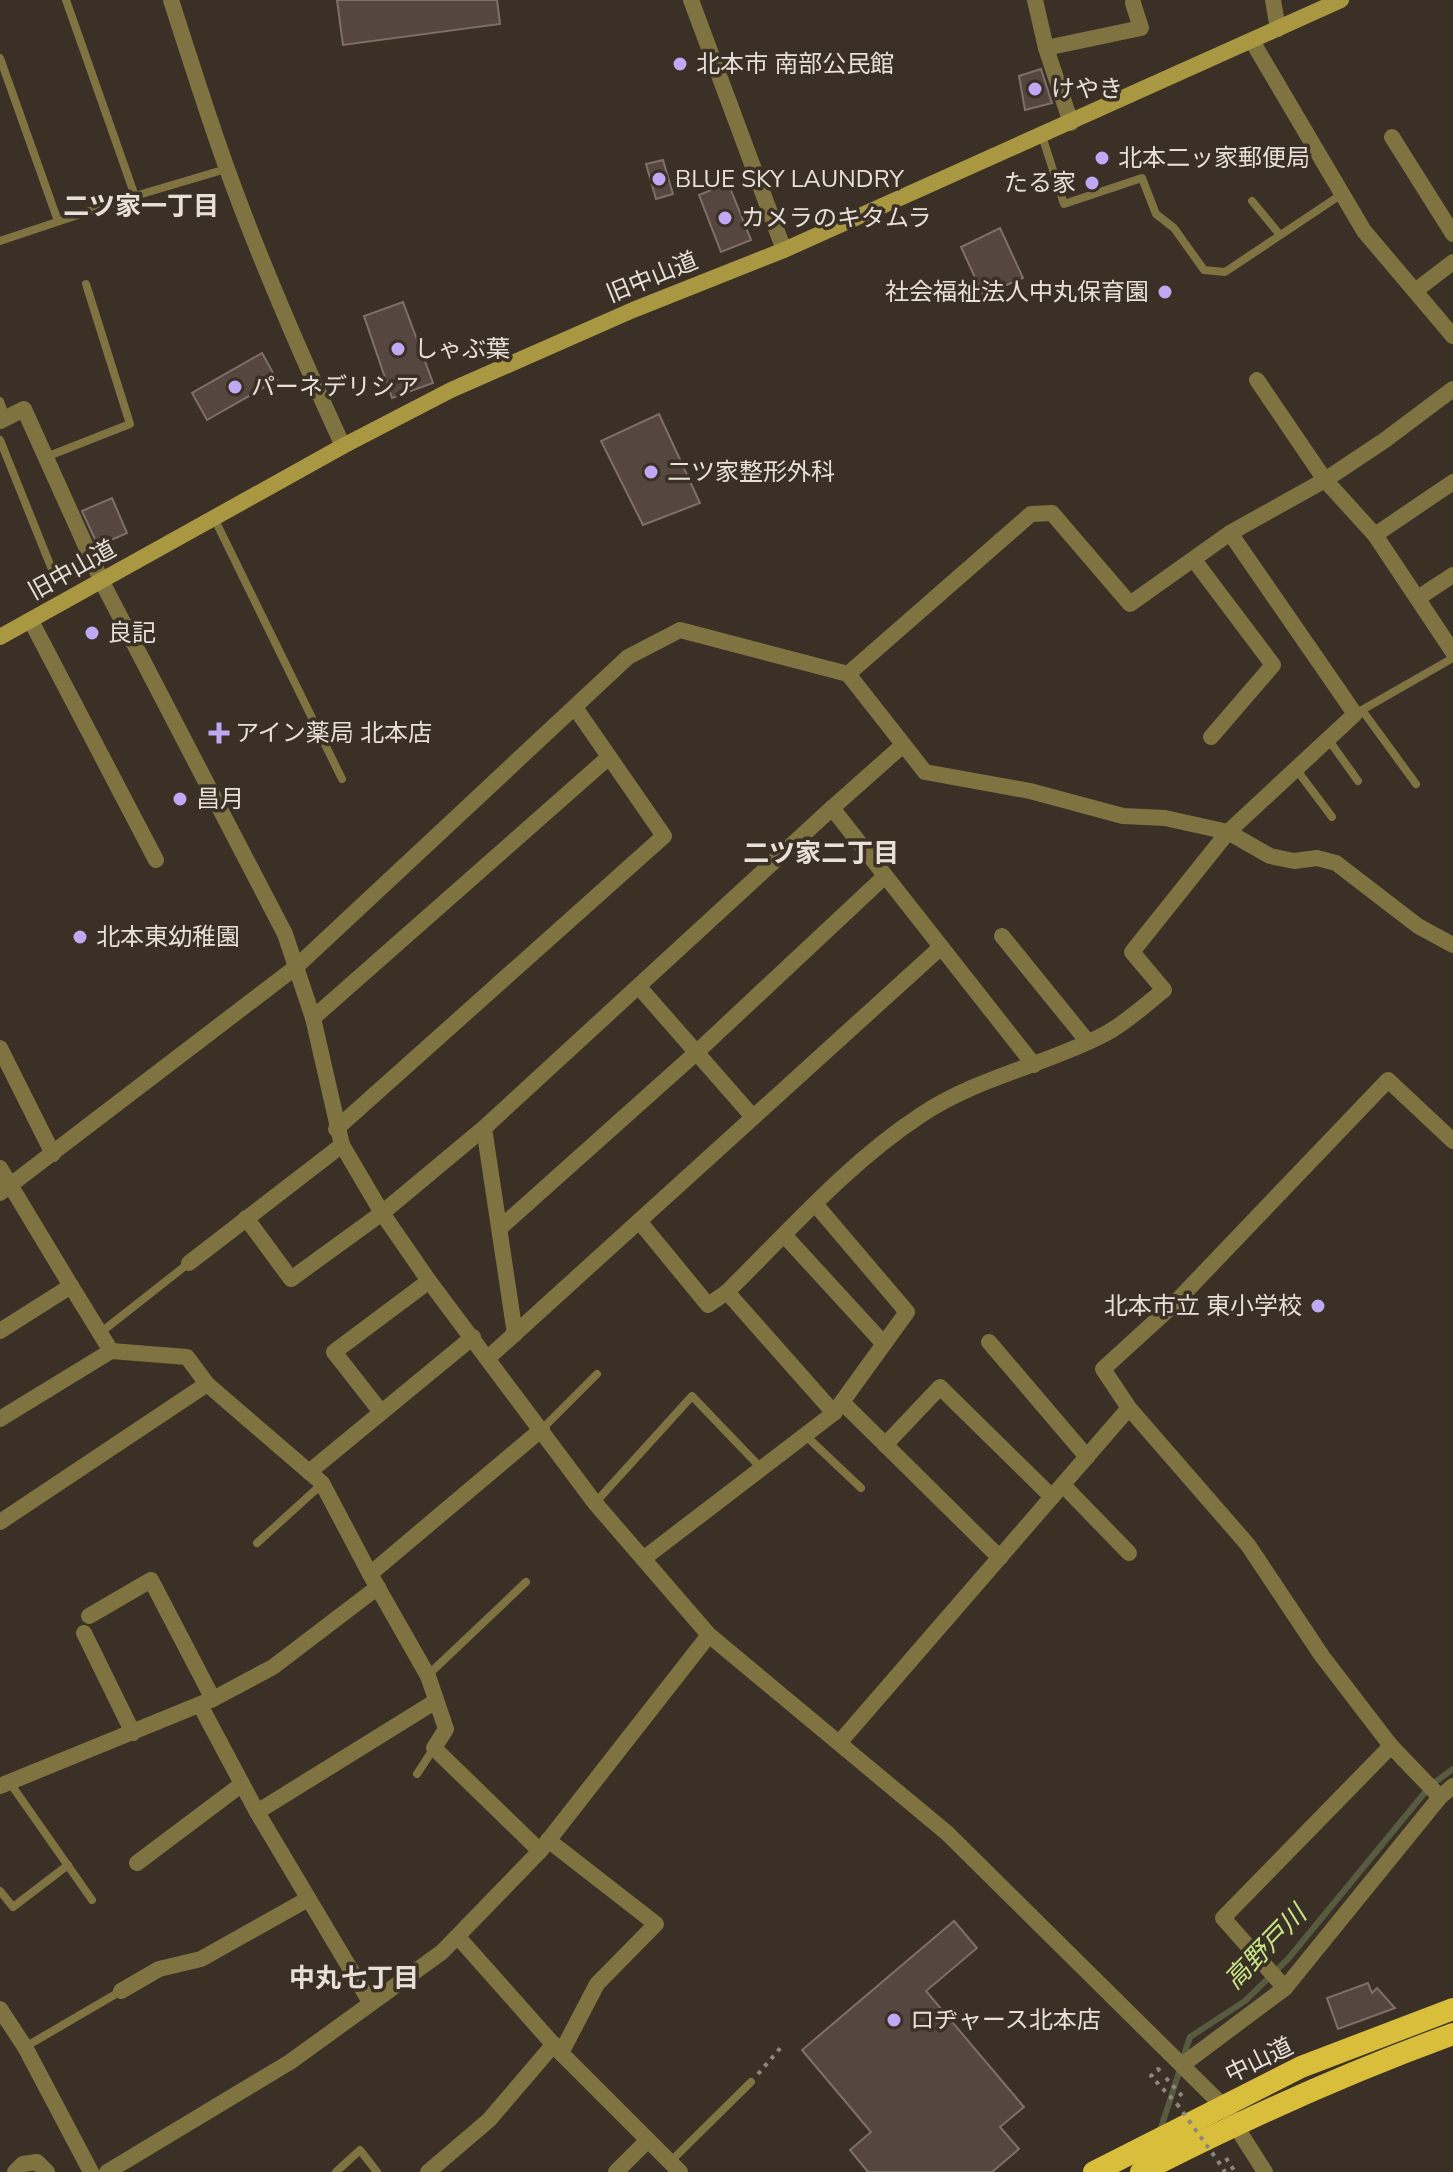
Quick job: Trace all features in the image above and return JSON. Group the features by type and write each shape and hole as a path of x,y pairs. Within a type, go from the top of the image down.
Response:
{"highway":[{"name":"中山道","path":"1141,2172 1301,2067 1453,2009"},
{"name":"中山道","path":"1094,2172 1229,2115 1453,2034"}],"main road":[{"name":"旧中山道","path":"0,637 343,446 451,390 633,310 784,250 1341,0"}],"street":[{"path":"171,0 227,169 301,356 343,446"},
{"path":"691,0 784,250"},
{"path":"1035,0 1046,48 1071,123"},
{"path":"1273,0 1278,29"},
{"path":"1046,48 1141,28 1136,1"},
{"path":"1252,41 1364,231 1453,336"},
{"path":"1392,137 1453,234"},
{"path":"1415,291 1453,262"},
{"path":"1257,380 1325,480 1375,535 1453,652"},
{"path":"848,674 1031,514 1052,513 1130,604 1230,533 1325,480 1453,389"},
{"path":"3,420 24,409 102,582 285,934 313,1018 339,1137 382,1213 429,1281 595,1503 709,1635 947,1833 1229,2115 1265,2172"},
{"path":"1375,535 1453,482"},
{"path":"639,1221 708,1305 727,1292 865,1156 923,1113 984,1082 1034,1065 1108,1033 1164,990 1132,952 1228,832 1358,712 1230,533"},
{"path":"1194,560 1273,665 1211,737"},
{"path":"1418,598 1453,575"},
{"path":"31,621 156,860"},
{"path":"5,1190 296,967 576,709 628,657 680,630 848,674 925,772 1030,791 1123,816 1165,818 1228,832 1270,856 1294,861 1317,858 1336,863 1418,926 1453,945"},
{"path":"189,1263 339,1137 664,836 576,709"},
{"path":"246,1218 291,1279 382,1213 484,1128 903,745"},
{"path":"313,1018 609,757"},
{"path":"832,808 1034,1065"},
{"path":"500,1228 697,1052 884,877"},
{"path":"1002,936 1088,1042"},
{"path":"488,1358 940,948"},
{"path":"639,987 753,1117"},
{"path":"0,1048 53,1154"},
{"path":"1182,2065 1285,1988 1446,1792 1391,1746 1322,1656 1248,1545 1129,1408 1103,1369 1171,1307 1388,1080 1453,1141"},
{"path":"484,1128 515,1334"},
{"path":"0,1168 5,1190 111,1351"},
{"path":"643,1559 838,1407 907,1312 816,1205"},
{"path":"785,1236 884,1344"},
{"path":"381,1412 334,1352 429,1281"},
{"path":"0,1331 71,1286"},
{"path":"727,1292 838,1407 885,1445 1000,1558"},
{"path":"309,1472 473,1337"},
{"path":"989,1342 1087,1457"},
{"path":"0,1419 111,1351 187,1357 207,1384 322,1483 428,1676 446,1729 434,1748 544,1845 656,1924 597,1984 558,2048 489,2120 428,2172"},
{"path":"0,1522 207,1384"},
{"path":"885,1445 940,1387 1129,1553"},
{"path":"839,1743 1129,1408"},
{"path":"5,1784 206,1702 273,1667 542,1429"},
{"path":"89,1616 151,1580 242,1784 370,2002"},
{"path":"84,1633 133,1733"},
{"path":"107,2172 290,2062 442,1952 544,1845 709,1635"},
{"path":"257,1812 436,1701"},
{"path":"1285,1988 1223,1918 1391,1746"},
{"path":"137,1863 242,1784"},
{"path":"121,1991 159,1969 201,1959 308,1899"},
{"path":"458,1937 558,2048 647,2141 676,2166"},
{"path":"0,2009 25,2047 91,2172"},
{"path":"616,2172 647,2141"},
{"path":"15,2172 23,2164 37,2162 47,2172"}],"lane":[{"path":"66,0 135,196"},
{"path":"0,58 58,221"},
{"path":"1042,136 1064,204 1142,178 1156,214 1174,228 1204,270 1225,272 1342,194"},
{"path":"0,241 227,169"},
{"path":"1252,201 1280,235"},
{"path":"46,457 130,424 86,284"},
{"path":"0,401 3,420"},
{"path":"0,440 51,567"},
{"path":"214,518 342,779"},
{"path":"1416,784 1358,712 1453,658"},
{"path":"1328,739 1358,781"},
{"path":"1296,769 1332,817"},
{"path":"99,1333 189,1263"},
{"path":"542,1429 597,1374"},
{"path":"595,1503 692,1396 761,1468"},
{"path":"805,1435 861,1488"},
{"path":"257,1543 322,1483"},
{"path":"428,1676 526,1582"},
{"path":"417,1774 434,1748"},
{"path":"5,1784 92,1900"},
{"path":"0,1891 13,1907 68,1865"},
{"path":"25,2047 121,1991"},
{"path":"676,2166 751,2082"},
{"path":"336,2172 360,2150 377,2172"}],"path":[{"path":"751,2082 783,2045"},
{"path":"1183,2097 1158,2069 1151,2076 1177,2104 1225,2172"},
{"path":"1226,2158 1235,2172"}],"building":[{"path":"337,0 497,0 500,24 343,45"},
{"name":"けやき","path":"1041,69 1052,103 1025,110 1019,76"},
{"name":"BLUE SKY LAUNDRY","path":"663,160 673,194 656,199 646,164"},
{"name":"カメラのキタムラ","path":"728,183 751,240 721,252 699,195"},
{"path":"1000,228 1023,278 983,295 961,247"},
{"name":"しゃぶ葉","path":"403,302 433,383 392,398 364,316"},
{"name":"パーネデリシア","path":"262,353 277,380 207,420 192,393"},
{"name":"二ツ家整形外科","path":"659,414 700,503 643,525 601,441"},
{"path":"112,498 127,533 98,546 82,511"},
{"name":"ロヂャース北本店","path":"954,1921 977,1948 926,1991 1024,2107 1000,2127 1019,2149 992,2172 868,2172 850,2150 871,2132 802,2050"},
{"path":"1368,1983 1372,1993 1377,1988 1395,2008 1338,2029 1327,1998"}],"waterway":[{"name":"高野戸川","path":"1183,2058 1190,2037 1245,2001 1288,1959 1431,1785 1453,1769"},
{"name":"高野戸川","path":"1160,2131 1180,2069"}],"place":[{"name":"北本市 南部公民館","path":"680,64"},
{"name":"けやき","path":"1035,89"},
{"name":"北本二ッ家郵便局","path":"1102,158"},
{"name":"BLUE SKY LAUNDRY","path":"659,179"},
{"name":"たる家","path":"1092,183"},
{"name":"カメラのキタムラ","path":"725,218"},
{"name":"社会福祉法人中丸保育園","path":"1165,292"},
{"name":"しゃぶ葉","path":"398,349"},
{"name":"パーネデリシア","path":"235,387"},
{"name":"二ツ家整形外科","path":"651,472"},
{"name":"良記","path":"92,633"},
{"name":"アイン薬局 北本店","path":"219,733"},
{"name":"昌月","path":"180,799"},
{"name":"北本東幼稚園","path":"80,937"},
{"name":"北本市立 東小学校","path":"1318,1306"},
{"name":"ロヂャース北本店","path":"894,2020"}],"district":[{"name":"二ツ家一丁目","path":"141,206"},
{"name":"二ツ家二丁目","path":"821,853"},
{"name":"中丸七丁目","path":"354,1978"}]}
